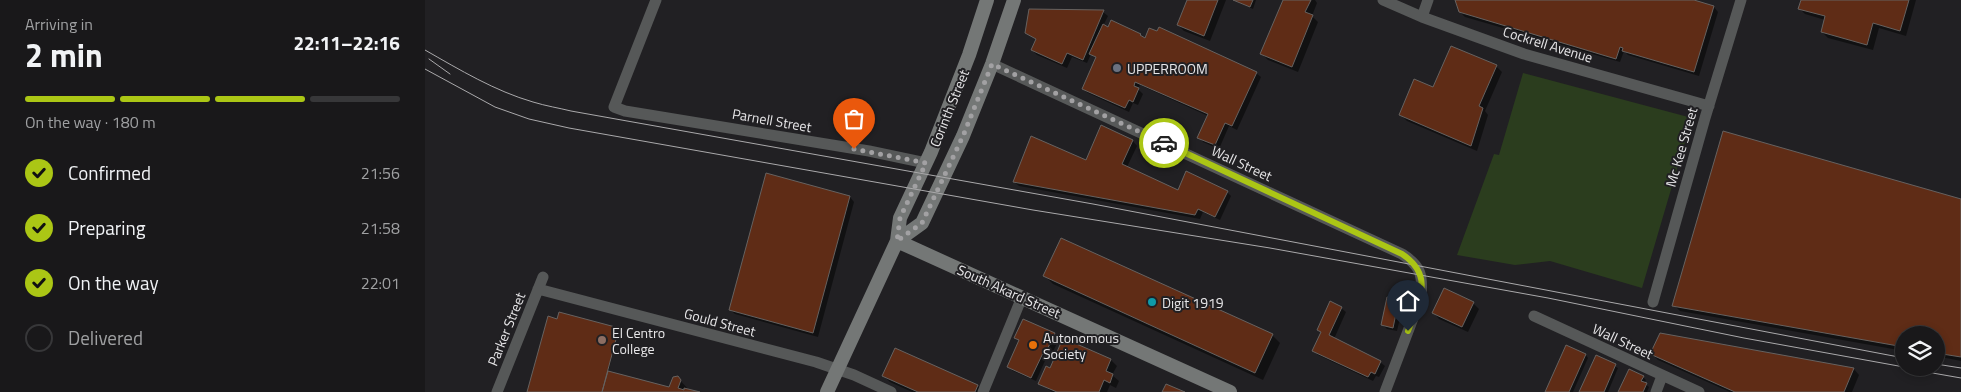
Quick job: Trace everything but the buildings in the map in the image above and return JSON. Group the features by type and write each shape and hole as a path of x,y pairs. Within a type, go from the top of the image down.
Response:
{"main road":[{"name":"Corinth Street","path":"827,392 897,241 900,218 926,163 969,55 987,0"},
{"name":"Corinth Street","path":"897,241 922,223 963,136 992,64 1014,0"},
{"name":"South Akard Street","path":"897,241 1230,392"}],"street":[{"name":"Parnell Street","path":"655,0 614,107 625,111 860,150 926,163"},
{"name":"Cockrell Avenue","path":"1383,0 1422,17 1524,54 1709,106"},
{"path":"1422,17 1428,0"},
{"name":"Mc Kee Street","path":"1653,302 1741,0"},
{"name":"Wall Street","path":"992,64 1412,260 1423,282 1421,297 1385,392"},
{"name":"Parker Street","path":"497,392 543,277"},
{"name":"Gould Street","path":"538,289 837,368 891,392"},
{"path":"983,392 1022,297"},
{"name":"Wall Street","path":"1534,316 1699,392"},
{"path":"1656,392 1662,376"}],"green space":[{"path":"1523,73 1692,118 1642,288 1550,261 1515,265 1457,255 1494,154 1499,155"}],"tram line":[{"path":"425,50 505,92 571,111 1093,204 1895,356"},
{"path":"429,59 450,74"},
{"path":"425,69 495,107 529,119 569,128 1033,210 1270,248 1548,298 1744,338 1895,365"},
{"path":"1945,365 1961,368"},
{"path":"1945,375 1961,378"}],"way so far":[{"path":"854,149 926,163 900,218 897,241 922,223 963,136 992,64 1164,143"}],"place":[{"name":"UPPERROOM","path":"1117,68"},
{"name":"Digit 1919","path":"1152,302"},
{"name":"El Centro College","path":"602,340"},
{"name":"Autonomous Society","path":"1033,345"}],"route":[{"path":"1164,143 1412,260 1423,282 1421,297 1408,331"}]}
